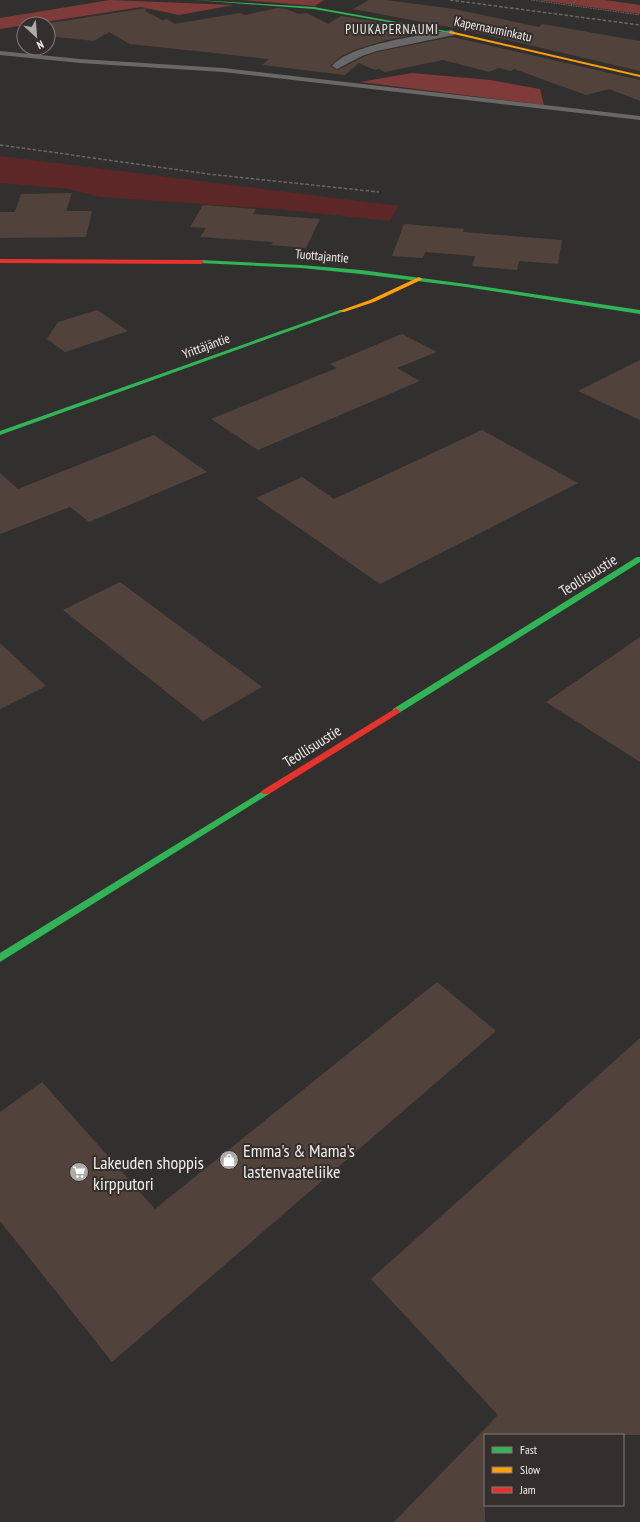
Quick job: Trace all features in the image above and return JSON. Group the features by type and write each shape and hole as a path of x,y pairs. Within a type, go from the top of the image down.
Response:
{"street":[{"name":"Kapernauminkatu","path":"196,0 313,8 451,33 640,76"},
{"path":"337,66 342,60 358,54 451,33"},
{"name":"Tuottajantie","path":"0,261 204,262 320,268 419,279 640,312"},
{"name":"Yrittäjäntie","path":"0,433 372,301 419,279"},
{"name":"Teollisuustie","path":"0,958 640,559"}],"lane":[{"path":"0,53 80,61 223,70 640,118"}],"path":[{"path":"531,0 640,15"},
{"path":"570,5 576,0"}],"shaded area":[{"path":"110,0 234,5 179,15 141,7 56,20 56,16 16,16 16,27 0,29 0,18"},
{"path":"242,0 324,0 315,6"},
{"path":"538,0 605,0 640,5 640,14"},
{"path":"412,73 490,80 540,89 544,105 360,82"},
{"path":"0,156 399,206 390,221 276,209 101,197 69,189 0,183"}],"building":[{"path":"369,0 386,0 454,9 539,27 542,24 640,41 640,71 470,31 353,9"},
{"path":"147,8 145,11 162,20 167,19 175,24 240,13 245,15 278,8 286,9 299,14 307,13 328,24 341,16 429,32 387,40 354,50 340,57 331,65 331,67 338,70 363,57 377,52 452,37 640,80 640,101 609,89 586,95 514,69 511,71 499,68 489,72 443,60 385,72 379,69 375,70 359,63 345,75 262,65 269,59 130,44 109,32 94,41 56,37 56,22"},
{"path":"72,193 66,211 92,211 86,237 0,238 0,212 15,212 21,194"},
{"path":"203,205 256,209 253,214 320,219 306,248 271,245 273,242 200,237 206,228 190,227"},
{"path":"404,224 464,229 463,232 562,240 558,264 519,261 517,270 472,266 475,256 425,252 423,258 392,256"},
{"path":"97,310 128,331 65,352 47,339 58,322"},
{"path":"402,334 437,352 397,368 420,381 258,450 211,419 337,368 330,364"},
{"path":"640,360 640,420 578,391"},
{"path":"482,430 578,483 380,584 256,498 302,477 334,499"},
{"path":"154,435 207,472 89,522 70,507 0,534 0,473 18,489"},
{"path":"120,582 262,687 203,721 63,610"},
{"path":"640,637 640,762 546,702"},
{"path":"0,643 46,686 0,709"},
{"path":"437,982 496,1031 112,1362 0,1221 0,1112 42,1082 155,1209"},
{"path":"640,1038 640,1435 484,1434 485,1522 394,1522 498,1415 371,1279"}],"railway":[{"path":"450,0 640,25"},
{"path":"0,145 208,174 379,192"}],"traffic: fast":[{"path":"196,0 314,8 450,32"},
{"path":"201,262 261,264 361,272 466,285 640,312"},
{"path":"0,433 342,311"},
{"path":"396,711 640,559"},
{"path":"0,958 266,792"}],"traffic: slow":[{"path":"450,32 640,76"},
{"path":"342,311 372,301 419,279"}],"traffic: jam":[{"path":"0,261 201,262"},
{"path":"266,792 396,711"}],"place":[{"name":"Emma's & Mama's lastenvaateliike","path":"229,1160"},
{"name":"Lakeuden shoppis kirpputori","path":"79,1172"}],"district":[{"name":"PUUKAPERNAUMI","path":"392,29"}]}
